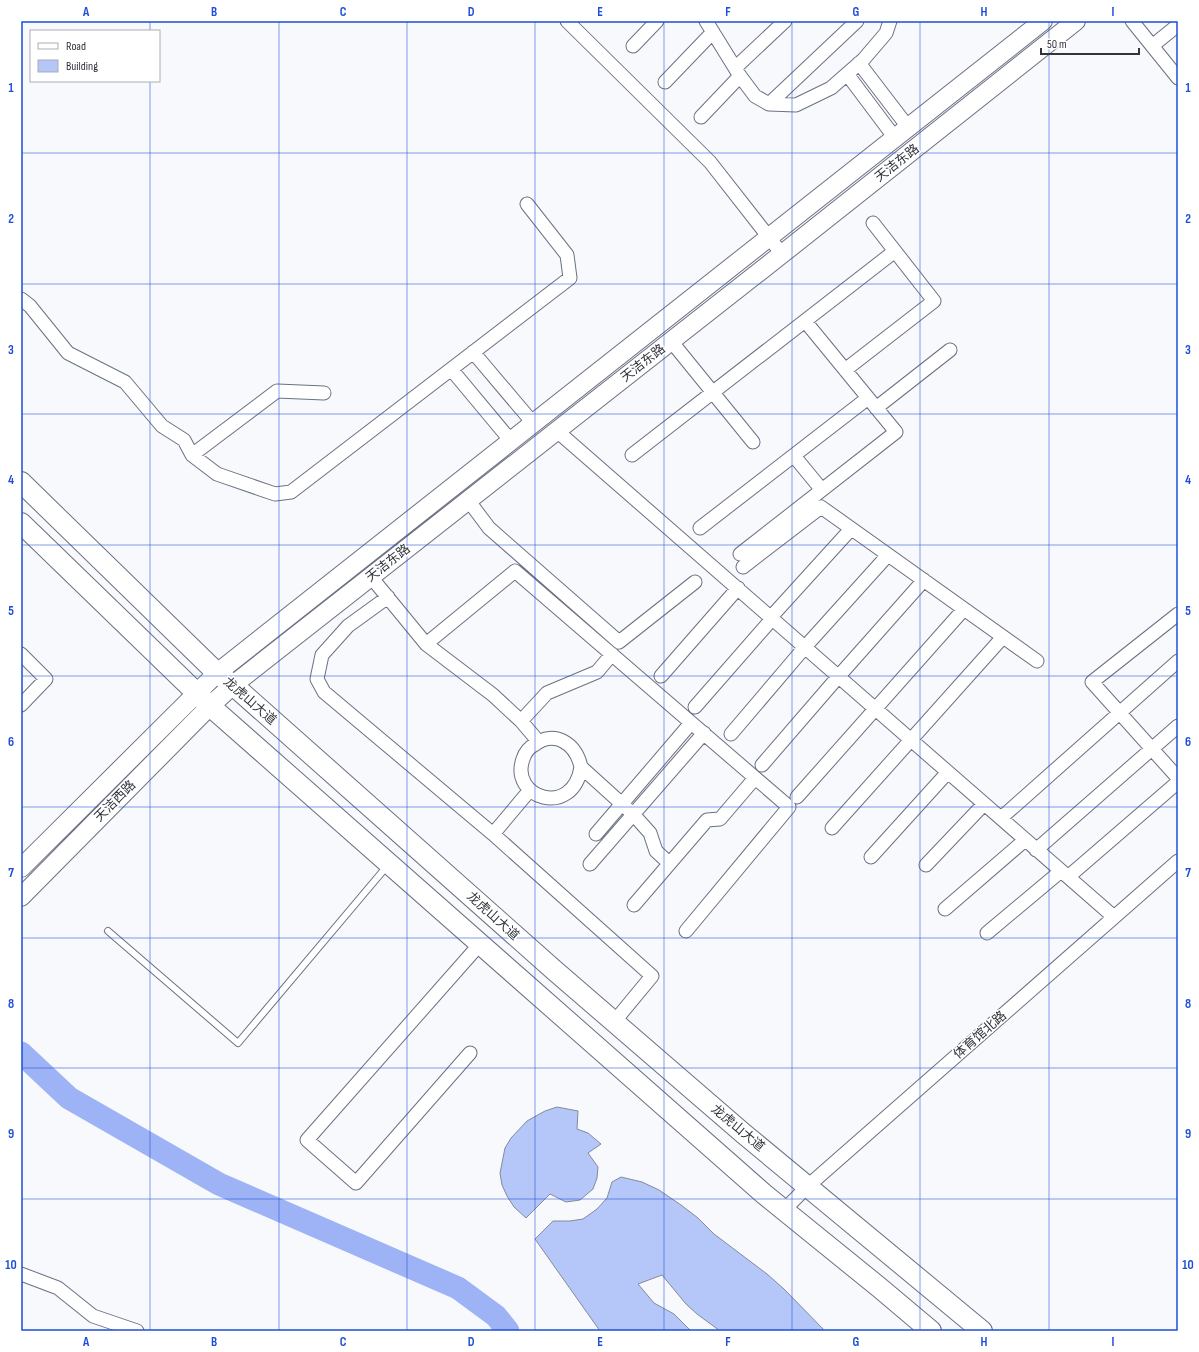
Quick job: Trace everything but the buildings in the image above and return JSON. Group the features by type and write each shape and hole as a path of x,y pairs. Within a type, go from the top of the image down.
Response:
{"main road":[{"name":"天洁东路","path":"203,699 217,673 1043,21"},
{"name":"天洁东路","path":"203,699 233,685 1076,21"},
{"name":"龙虎山大道","path":"21,482 217,673 233,685 554,970 744,1134 982,1331"},
{"path":"21,523 203,699 764,1194 931,1331"},
{"name":"天洁西路","path":"22,864 203,699"},
{"name":"天洁西路","path":"21,897 203,699"}],"street":[{"path":"567,21 710,162 782,254"},
{"path":"633,46 658,21"},
{"path":"701,118 738,72 785,21"},
{"path":"770,104 857,21"},
{"path":"665,82 709,26 755,96 770,104 796,104 831,88 859,63 886,33 890,21"},
{"path":"1132,21 1178,78"},
{"path":"1152,46 1178,25"},
{"path":"859,63 902,132"},
{"path":"846,74 902,132"},
{"path":"21,299 30,306 68,353 125,382 162,426 184,440 192,455 217,474 275,494 291,492 570,278 567,255 527,204"},
{"path":"845,370 934,301 873,223"},
{"path":"632,455 894,250"},
{"path":"805,321 896,432 822,490 741,560 821,507 1037,661"},
{"path":"671,341 752,442"},
{"path":"700,528 794,456 950,350"},
{"path":"473,352 534,423"},
{"path":"451,369 511,441"},
{"path":"192,455 277,391 324,393"},
{"path":"557,430 1114,917"},
{"path":"794,456 822,490"},
{"path":"468,500 489,528 618,642 695,582"},
{"path":"695,707 851,529"},
{"path":"731,734 805,647 888,555"},
{"path":"426,644 515,571 789,807 686,931"},
{"path":"371,577 426,644 493,695 521,721 538,741"},
{"path":"762,765 838,676 924,580"},
{"path":"661,676 738,588"},
{"path":"388,597 348,626 322,655 317,679 324,692 493,834 652,976 614,1022"},
{"path":"797,797 964,609"},
{"path":"1178,614 1092,682 1178,778"},
{"path":"832,828 1003,637"},
{"path":"21,654 46,679 21,705"},
{"path":"521,721 547,693 596,672 612,654"},
{"path":"1001,818 1178,662"},
{"path":"596,834 691,723"},
{"path":"1036,850 1178,726"},
{"path":"590,864 704,733"},
{"path":"548,739 557,739 574,749 579,757 581,767 575,786 567,793 558,797 548,798 538,796 530,790 524,782 521,773 521,763 524,754 538,741 548,739"},
{"path":"581,767 633,814 650,833 656,851 669,863"},
{"path":"871,857 948,772"},
{"path":"634,905 707,820 720,819 755,778"},
{"path":"987,933 1064,874 1178,782"},
{"path":"493,834 530,790"},
{"path":"926,865 984,804"},
{"path":"945,909 1025,840"},
{"name":"体育馆北路","path":"784,1210 808,1186 1178,861"},
{"path":"470,1053 356,1182 308,1140 480,944"},
{"path":"21,1274 58,1288 93,1316 137,1331"}],"lane":[{"path":"108,931 238,1043 389,864"}],"waterway":[{"path":"21,1053 69,1098 219,1184 458,1288 496,1316 508,1331"}]}
